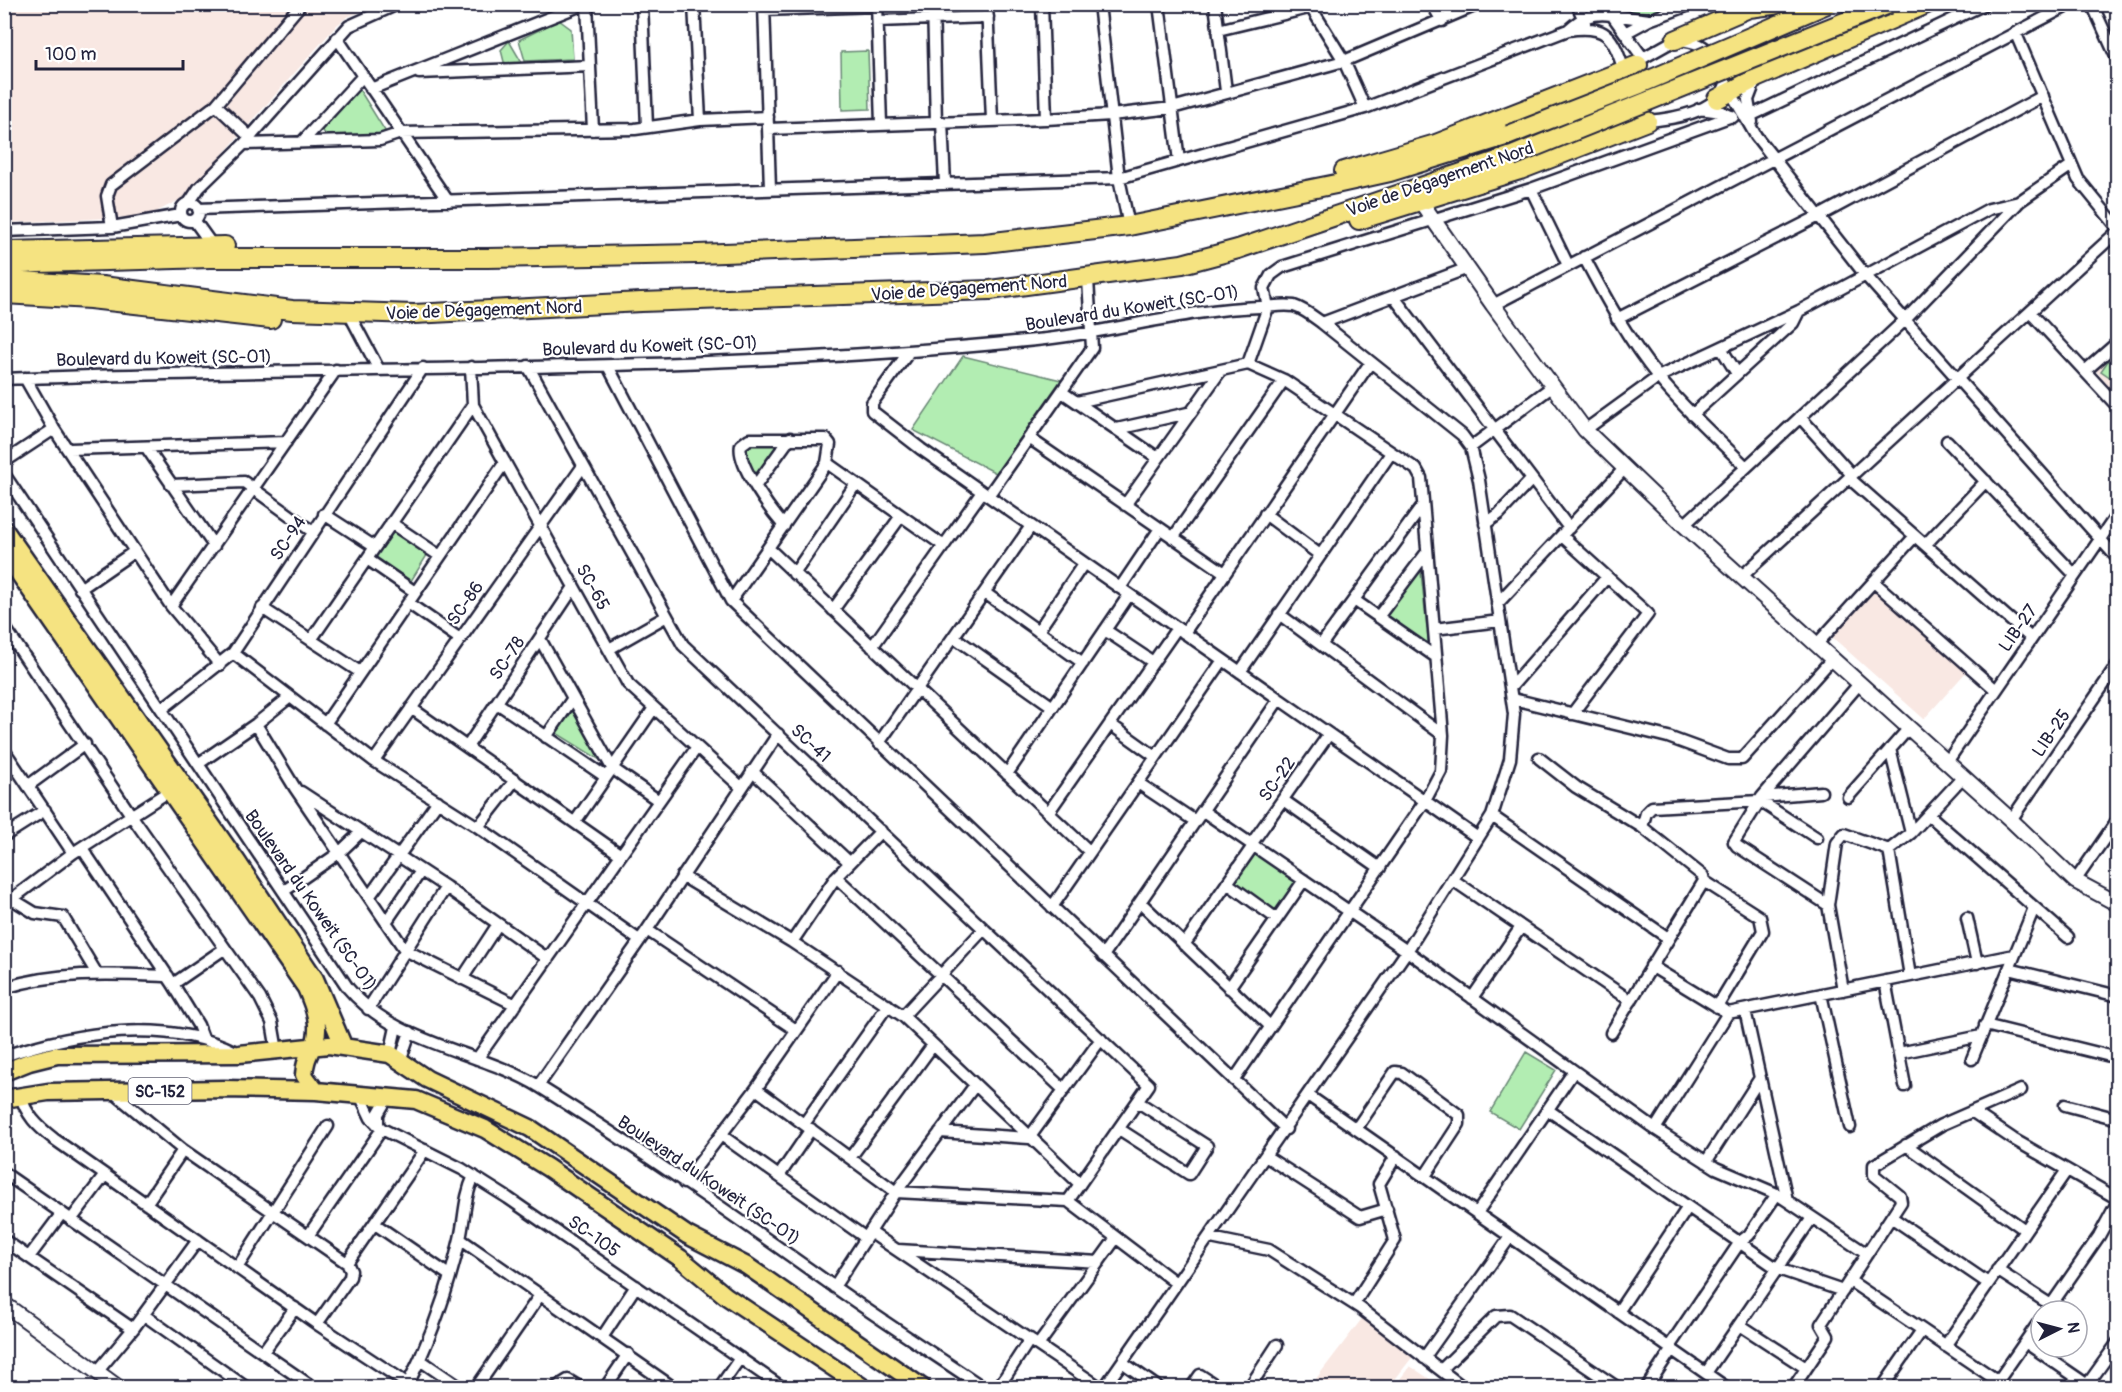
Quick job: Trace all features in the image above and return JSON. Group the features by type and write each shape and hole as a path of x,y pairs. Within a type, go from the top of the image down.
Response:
{"highway":[{"path":"1675,40 1749,8 1780,4"},
{"name":"Voie de Dégagement Nord","path":"4,264 211,252 487,258 697,254 985,243 1129,226 1390,172 1509,135 1640,84 1827,4"},
{"name":"Voie de Dégagement Nord","path":"4,280 102,286 292,310 364,314 474,312 641,303 926,294 990,290 1088,279 1182,264 1238,249 1512,156 1889,4"},
{"path":"1724,92 1927,4"},
{"path":"1273,195 1436,144 1633,69"},
{"path":"1238,249 1282,242 1421,202 1520,170 1647,121"},
{"path":"4,251 211,252"},
{"path":"4,294 100,300 270,319 353,321 441,319 474,312"}],"main road":[{"path":"4,529 229,850 315,979 343,1045"},
{"path":"4,552 306,988 315,1006 316,1020 313,1047 307,1055 304,1075 316,1091"},
{"path":"4,1072 57,1055 239,1053 343,1045 395,1057 427,1079 530,1128 687,1235 747,1266 923,1388"},
{"path":"388,1097 398,1092 405,1079 395,1057"},
{"name":"SC-152","path":"12,1096 224,1089 316,1091 361,1097"},
{"path":"361,1097 403,1097 436,1107 503,1139 680,1258 726,1296 864,1388"}],"street":[{"path":"112,227 106,196 111,185 216,105 301,4"},
{"path":"211,252 194,211 199,188 247,140 337,38 354,22 398,4"},
{"path":"371,89 563,8 585,4 593,130"},
{"path":"642,4 647,127"},
{"path":"694,4 700,120"},
{"path":"933,4 939,122 945,183"},
{"path":"987,4 992,120"},
{"path":"1042,4 1046,119"},
{"path":"1099,4 1119,178 1129,226"},
{"path":"1159,4 1179,161"},
{"path":"1215,4 1226,91"},
{"path":"1270,4 1271,18"},
{"path":"1218,30 1325,4"},
{"path":"1432,4 1442,21"},
{"path":"216,105 247,140 302,142 380,140 401,133 593,130 647,127 700,120 881,124 1111,116 1172,108 1226,91 1344,61 1479,4"},
{"path":"1577,4 1585,23 1612,38 1633,69"},
{"path":"1625,33 1649,20 1692,4"},
{"path":"1750,116 1985,4"},
{"path":"1493,306 2071,4"},
{"path":"2092,4 2114,43 2118,61"},
{"path":"770,189 764,7 877,5 881,124"},
{"path":"1312,9 1344,61 1365,108"},
{"path":"1612,10 1625,33 1639,111 1647,121 1679,117 1698,109 1724,92"},
{"path":"4,231 112,227 181,215 182,207 194,211 1119,178 1365,108 1585,23 1593,14 1612,10 1649,20"},
{"path":"878,21 988,16"},
{"path":"1741,577 2118,229 2089,196 2072,165 2016,34"},
{"path":"337,38 448,201"},
{"path":"1633,69 1675,40 1695,41 1710,50 1724,92 1866,276 2118,559"},
{"path":"412,73 590,66"},
{"path":"302,142 362,77"},
{"path":"1756,78 1748,100 1756,136"},
{"path":"1617,319 1819,216 2043,96"},
{"path":"1698,109 1722,112 1732,116 1756,136"},
{"path":"1248,364 1268,307 1264,288 1271,275 1282,267 1531,189 1732,116"},
{"path":"1684,525 1905,320 2020,201 2072,165"},
{"path":"1531,189 1568,265"},
{"path":"1585,430 1659,377 1799,311 1989,209 2020,201"},
{"path":"1421,202 1493,306 1585,430 1684,525 2012,820 2075,881 2118,904"},
{"path":"1584,257 1617,319 1659,377 1692,415 1746,467"},
{"path":"1322,323 1468,268"},
{"path":"872,647 944,546 1029,438 1087,359 1092,348 1088,279"},
{"path":"1394,297 1532,480 1565,532 1607,577 1648,614 1572,714"},
{"name":"Boulevard du Koweit (SC-01)","path":"4,379 378,368 608,366 908,353 1053,339 1228,309 1268,307 1292,306 1322,323"},
{"path":"1692,415 1736,372 1793,322 1799,311"},
{"path":"2030,312 2118,407"},
{"path":"353,321 378,368"},
{"path":"721,1135 868,1235 897,1250 1103,1388 1309,1096 1453,880 1492,816 1512,748 1513,699 1471,447 1466,439 1446,421 1322,323"},
{"path":"2085,372 2118,342"},
{"path":"1721,348 1736,372"},
{"path":"908,353 872,403 872,411 985,494 1478,838"},
{"path":"1048,813 1153,662 1181,631 1225,573 1370,363"},
{"path":"1077,402 1219,373 1248,364 1284,380 1419,473 1443,735 1441,771 1425,801 1234,1080"},
{"name":"SC-41","path":"528,366 683,645 1149,1085 1138,1102"},
{"path":"608,366 731,601 1286,1129"},
{"name":"SC-65","path":"471,367 473,405 628,684 742,788"},
{"name":"SC-94","path":"162,709 233,653 423,368"},
{"path":"171,606 336,370"},
{"path":"1125,505 1188,413 1219,373"},
{"path":"25,378 54,429 70,449 171,606 220,665"},
{"path":"1173,538 1284,380"},
{"path":"1471,447 1553,386"},
{"path":"1062,393 1158,458"},
{"path":"311,640 473,405"},
{"path":"1117,429 1188,413"},
{"path":"1800,417 1850,477 2031,638"},
{"path":"4,462 54,429"},
{"path":"756,485 790,438"},
{"path":"1029,438 1159,530 1225,573"},
{"path":"731,601 784,526 827,463 830,444 826,439 749,440 741,445 740,455 756,485 784,526"},
{"path":"1947,441 2075,575"},
{"path":"70,449 286,442"},
{"path":"146,447 214,546"},
{"path":"1240,672 1391,453"},
{"path":"325,724 505,462"},
{"path":"827,463 944,546"},
{"name":"SC-86","path":"374,760 583,465"},
{"path":"1497,604 1625,468"},
{"name":"Boulevard du Koweit (SC-01)","path":"4,474 348,988 368,1009 396,1027 538,1086 984,1388"},
{"path":"1485,524 1499,514 1532,480"},
{"path":"171,484 241,481 312,532"},
{"path":"1925,545 1986,481"},
{"path":"794,574 855,485"},
{"path":"1321,645 1423,505"},
{"name":"LIB-27","path":"1947,762 2118,513"},
{"path":"324,514 375,547"},
{"path":"1265,514 1320,555"},
{"path":"833,610 901,516"},
{"path":"391,523 440,556"},
{"path":"879,743 1031,526"},
{"path":"1007,774 1105,630 1124,591 1159,530"},
{"path":"1816,645 1915,536"},
{"path":"768,548 1090,852"},
{"path":"80,589 135,551"},
{"path":"1378,617 1427,552"},
{"path":"367,559 415,592"},
{"path":"1038,631 1084,563"},
{"path":"1511,687 1607,577"},
{"path":"1874,582 1996,690"},
{"name":"SC-78","path":"467,747 574,587"},
{"path":"985,593 1083,663"},
{"path":"1354,600 1436,657"},
{"path":"408,603 460,639"},
{"path":"261,608 360,672"},
{"path":"1279,614 1443,735"},
{"path":"609,649 667,616"},
{"path":"1434,629 1500,621"},
{"path":"4,626 267,1009 277,1051"},
{"path":"1105,630 1153,662"},
{"path":"954,637 1053,707"},
{"path":"540,639 573,698 609,773"},
{"path":"233,653 374,760 478,827 588,902 639,940"},
{"path":"1513,699 1668,737 1728,759 1742,759 1832,659"},
{"path":"1052,907 1223,660"},
{"name":"LIB-25","path":"2012,820 2118,664"},
{"path":"1828,905 1735,845 1734,839 1761,799 1859,684"},
{"path":"198,764 256,724 290,697"},
{"path":"546,736 573,698"},
{"path":"1103,956 1279,699"},
{"path":"496,703 546,736 659,801"},
{"path":"411,708 621,855"},
{"path":"575,822 654,708"},
{"path":"256,724 296,788 405,950 516,1005"},
{"path":"1110,724 1156,757"},
{"path":"1848,797 1909,728"},
{"path":"538,1086 647,930 778,734"},
{"name":"SC-22","path":"1184,945 1329,734"},
{"path":"29,785 85,744"},
{"path":"477,1059 697,747"},
{"path":"1890,749 1911,833"},
{"path":"4,750 45,810 77,850 170,980 198,1024 203,1038"},
{"path":"1539,758 1576,786 1642,827 1703,876 1704,881 1760,917 1763,931 1717,1006"},
{"path":"4,775 16,767"},
{"path":"752,771 849,862"},
{"path":"1889,850 1911,833 1963,777"},
{"path":"478,827 515,780"},
{"path":"1138,783 1195,821"},
{"path":"296,788 446,887 548,959"},
{"path":"8,902 77,850 171,790"},
{"path":"1642,827 1646,813 1652,807 1821,792"},
{"path":"1761,799 1817,838"},
{"path":"1282,800 1380,868"},
{"path":"369,897 438,801"},
{"path":"4,836 45,810"},
{"path":"1203,811 1407,951 1655,1129 1706,1161 1782,1197 1867,1254"},
{"path":"1929,815 2068,938"},
{"path":"1492,816 1668,938"},
{"path":"2075,881 2118,819"},
{"path":"792,942 836,877 880,831"},
{"path":"284,891 339,853 361,832"},
{"path":"1843,990 1828,905 1837,843 1844,834 1889,850"},
{"path":"1889,850 1910,976"},
{"path":"386,922 421,872"},
{"path":"682,876 838,971 903,1016 1080,1184"},
{"path":"836,877 1064,1090"},
{"path":"1229,988 1304,880"},
{"path":"1453,880 1630,1001"},
{"path":"1611,1033 1704,881"},
{"path":"1227,884 1277,919"},
{"path":"368,1009 446,887"},
{"path":"8,902 35,913 63,917 98,974"},
{"path":"1140,902 1270,1026"},
{"path":"1972,1059 2034,908"},
{"path":"1967,918 1977,963"},
{"path":"462,979 498,924"},
{"path":"1472,998 1521,927"},
{"path":"903,1016 984,929"},
{"path":"647,930 796,1030"},
{"path":"4,988 54,977 98,974 170,980 224,949"},
{"path":"1651,966 1728,1013 2014,955"},
{"path":"2009,969 2118,996"},
{"path":"684,1183 756,1089 838,971"},
{"path":"1885,981 1905,1086"},
{"path":"1821,994 1850,1128"},
{"path":"779,1176 807,1126 888,1005"},
{"path":"1744,1010 1760,1078 1782,1197"},
{"path":"1655,1129 1728,1013"},
{"path":"1985,1025 2118,1058"},
{"path":"395,1057 396,1027"},
{"path":"395,1057 410,1032"},
{"path":"4,1056 48,1041 97,1035 163,1033 203,1038 239,1053"},
{"path":"1899,1053 1981,1036"},
{"path":"1029,1138 1101,1039"},
{"path":"850,1158 933,1045"},
{"path":"1477,1213 1574,1071"},
{"path":"1356,1129 1395,1072 1402,1072 1460,1115 1459,1124 1425,1176"},
{"path":"1706,1161 1760,1078"},
{"path":"834,1287 897,1192 975,1085"},
{"path":"756,1089 897,1192 1068,1201 1176,1283"},
{"path":"1793,1388 1828,1336 1821,1324 1901,1199 1874,1175 1874,1165 1941,1125 2021,1090"},
{"path":"112,1092 183,1150 347,1263 350,1277 317,1324"},
{"path":"12,1096 24,1107 34,1123 407,1386 441,1306 460,1239 465,1198 474,1176"},
{"path":"1309,1096 1706,1373 1714,1384 1727,1388"},
{"path":"361,1097 380,1127"},
{"path":"308,1236 380,1127 378,1114 388,1097"},
{"path":"1068,1201 1138,1102 1207,1146 1189,1174 1119,1129"},
{"path":"2065,1105 2118,1119"},
{"path":"1548,1110 1778,1269 1843,1291"},
{"path":"1973,1112 2118,1200 2099,1236 2055,1299"},
{"path":"237,1268 328,1126"},
{"name":"SC-105","path":"380,1127 474,1176 783,1388"},
{"path":"940,1132 1029,1138"},
{"path":"1906,1145 2025,1230"},
{"path":"146,1204 183,1150"},
{"path":"347,1263 425,1150"},
{"path":"1267,1156 1360,1217 1387,1209"},
{"path":"1354,1304 1395,1240 1380,1180 1396,1156"},
{"path":"1945,1346 2067,1170"},
{"path":"4,1173 314,1388"},
{"path":"72,1220 105,1175"},
{"path":"1646,1388 1740,1242 1749,1235 1782,1197"},
{"path":"1618,1312 1689,1207"},
{"path":"29,1257 62,1213"},
{"path":"1891,1217 1988,1283"},
{"path":"1706,1373 1812,1218"},
{"path":"375,1224 449,1275"},
{"path":"1424,1358 1510,1237"},
{"path":"998,1388 1116,1238"},
{"path":"1210,1238 1269,1250 1354,1304 1464,1388"},
{"path":"460,1239 603,1336 674,1388"},
{"path":"4,1240 134,1329"},
{"path":"97,1372 134,1329 198,1240"},
{"path":"897,1250 1099,1262"},
{"path":"1997,1270 2037,1299"},
{"path":"1850,1281 1945,1346 1995,1384 2029,1336"},
{"path":"603,1336 636,1286"},
{"path":"476,1388 540,1295"},
{"path":"6,1308 119,1388"},
{"path":"263,1352 295,1308"},
{"path":"1441,1370 1496,1316 1503,1314 1510,1315 1618,1388"},
{"path":"144,1315 247,1388"},
{"path":"1740,1325 1806,1368"},
{"path":"1882,1388 1922,1330"},
{"path":"2025,1342 2088,1386 2118,1342"},
{"path":"1249,1388 1277,1345"},
{"path":"605,1388 628,1354"},
{"path":"718,1388 741,1358"},
{"path":"420,1360 461,1388"},
{"path":"1122,1362 1159,1388"},
{"path":"1191,1388 1200,1375 1220,1388"},
{"path":"555,1388 560,1382 568,1380 581,1388"}],"shaded area":[{"path":"4,5 378,5 347,17 337,25 185,197 154,213 132,217 5,223"},
{"path":"2117,344 2117,397 2093,367"},
{"path":"1874,588 1967,671 1924,719 1831,636"},
{"path":"1364,1316 1414,1355 1389,1387 1309,1388"},
{"path":"1410,1366 1442,1387 1394,1387"}],"green space":[{"path":"1621,5 1676,5 1638,14 1624,12"},
{"path":"559,20 571,29 573,59 525,61 519,40"},
{"path":"509,41 522,63 512,65 504,62 501,50"},
{"path":"868,51 870,109 842,110 841,52"},
{"path":"359,89 387,134 329,138 321,129"},
{"path":"2115,351 2117,353 2117,382 2101,371"},
{"path":"963,356 1061,380 996,473 913,430"},
{"path":"757,442 780,444 757,475 752,471 746,452 749,445"},
{"path":"385,523 429,552 411,581 366,552"},
{"path":"1420,563 1429,647 1385,614"},
{"path":"570,703 600,760 550,729"},
{"path":"1256,849 1299,881 1272,918 1230,885"},
{"path":"1526,1052 1556,1070 1519,1129 1490,1112"}]}
